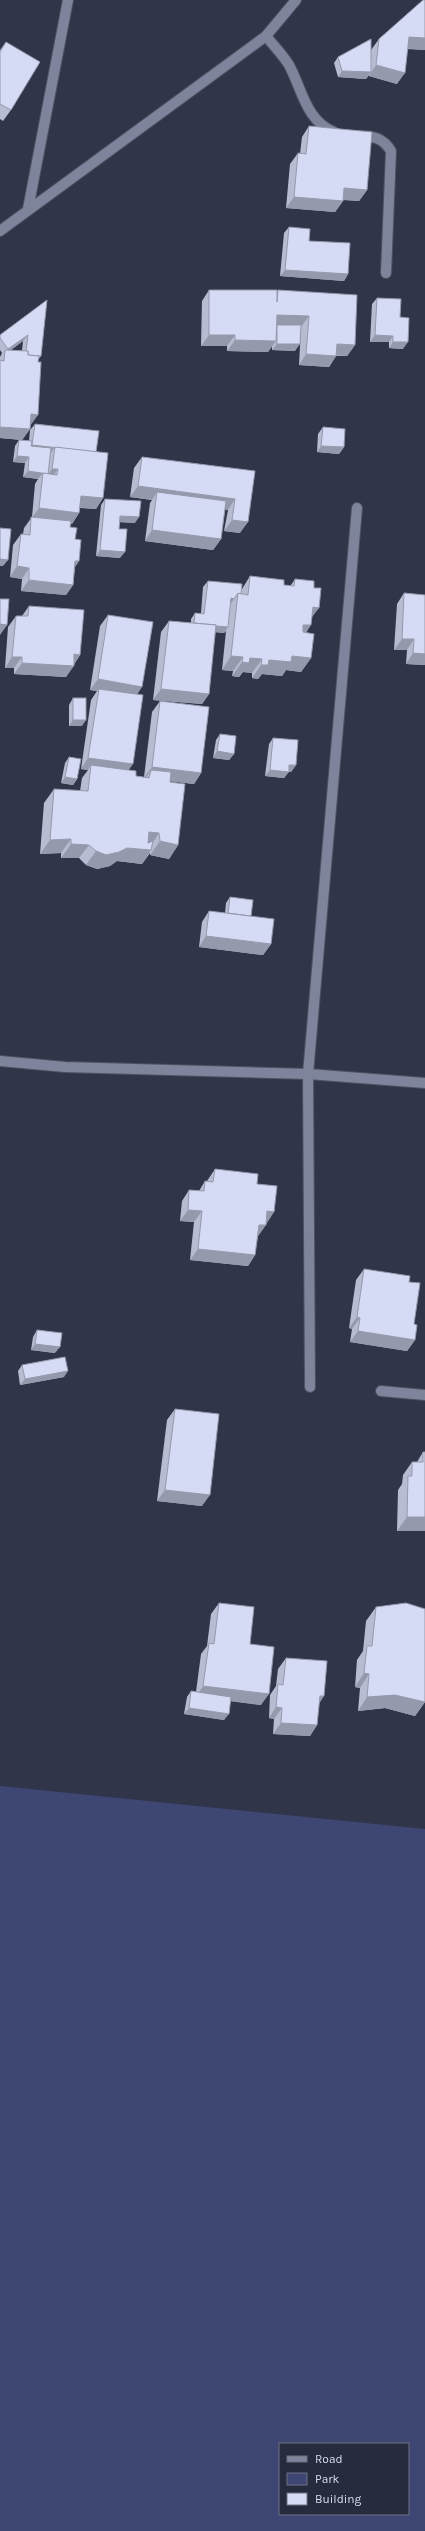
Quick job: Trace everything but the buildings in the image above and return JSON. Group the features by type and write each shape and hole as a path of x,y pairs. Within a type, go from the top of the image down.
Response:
{"street":[{"path":"28,208 68,0"},
{"path":"0,231 28,208 266,36 296,0"},
{"path":"266,36 288,65 315,119 321,127 348,136 375,136 382,140 391,151 386,273"},
{"path":"310,1387 308,1074 357,508"},
{"path":"0,1061 65,1067 308,1074 425,1083"},
{"path":"381,1391 425,1395"}],"green space":[{"path":"0,1786 425,1829 425,2531 0,2531"}]}
